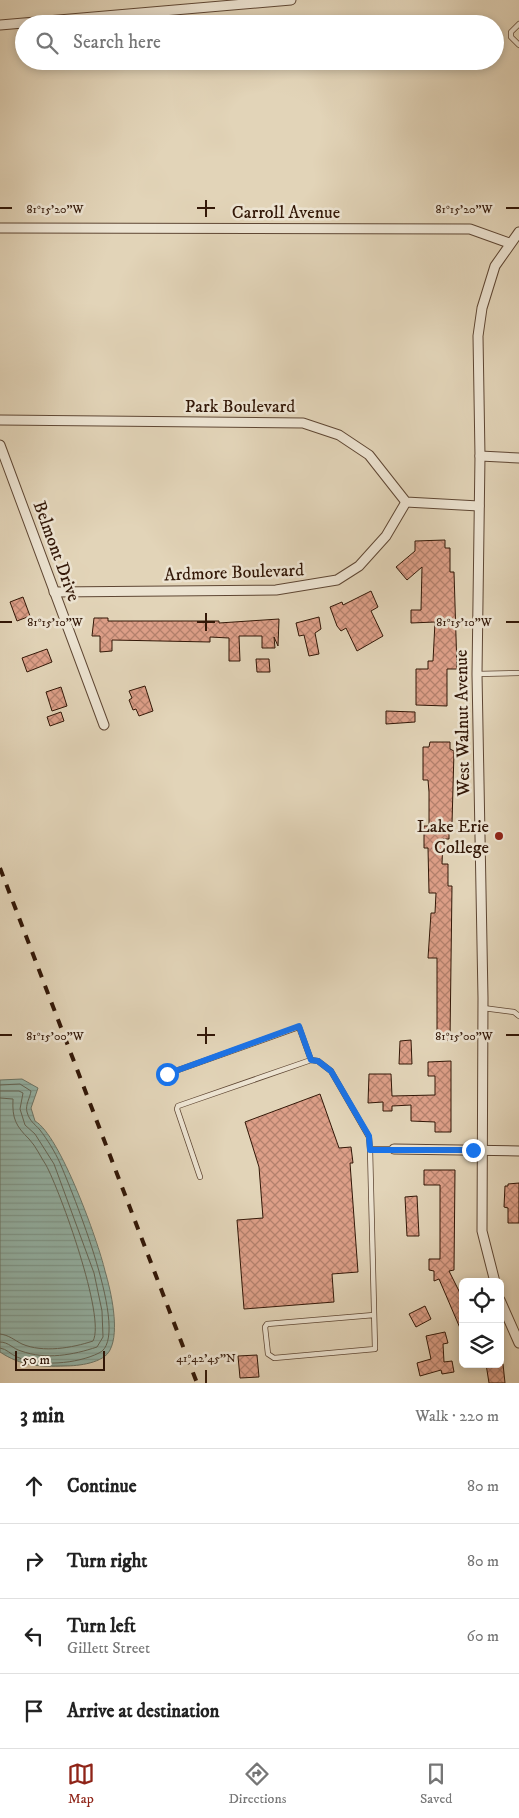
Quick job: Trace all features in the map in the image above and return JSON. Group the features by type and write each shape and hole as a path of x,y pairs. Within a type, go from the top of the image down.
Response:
{"street":[{"path":"116,15 291,0"},
{"path":"0,25 15,24"},
{"name":"Carroll Avenue","path":"0,228 470,229 509,243"},
{"name":"West Walnut Avenue","path":"494,1278 482,1231 483,1008 477,674 480,456 478,336 488,283 494,266 509,243 519,232"},
{"name":"Park Boulevard","path":"0,420 303,423 338,435 369,455 406,502"},
{"name":"Belmont Drive","path":"0,445 104,724"},
{"path":"480,456 519,458"},
{"path":"406,502 479,506"},
{"name":"Ardmore Boulevard","path":"54,592 276,590 337,580 359,566 386,536 406,502"},
{"path":"394,1149 519,1151"},
{"path":"504,1309 519,1343"}],"lane":[{"path":"519,24 511,32 511,37 519,45"},
{"path":"477,674 519,673"},
{"path":"483,1008 514,1012 519,1016"},
{"path":"167,1074 299,1026 311,1060"},
{"path":"200,1177 177,1109 178,1106 311,1060 318,1061 331,1071 369,1136 375,1349 274,1358 268,1354 265,1327 267,1324 374,1315"},
{"path":"370,1150 394,1149"}],"water":[{"path":"22,1079 38,1088 31,1108 35,1121 45,1130 56,1146 77,1190 95,1237 110,1289 114,1311 113,1342 107,1354 97,1361 90,1363 70,1366 39,1366 23,1363 0,1352 0,1080"}],"building":[{"path":"445,540 445,548 450,548 450,572 454,572 457,669 447,669 447,706 416,705 416,669 428,669 428,661 433,661 435,622 411,623 411,610 421,610 422,567 407,580 396,567 415,551 415,541"},
{"path":"371,591 378,607 371,611 383,636 357,651 346,628 341,631 337,626 330,607 342,602 343,605"},
{"path":"23,597 30,616 17,621 10,602"},
{"path":"319,617 321,629 315,633 319,654 309,656 304,635 299,636 296,623"},
{"path":"94,618 108,618 108,621 219,621 219,623 279,619 278,646 274,637 275,648 262,648 262,636 239,636 240,661 229,661 229,638 210,637 210,642 112,640 112,651 100,652 100,636 92,636"},
{"path":"47,649 52,662 27,672 22,658"},
{"path":"256,659 269,659 270,672 257,672"},
{"path":"145,686 153,711 139,716 136,709 133,710 129,700 132,698 129,691"},
{"path":"61,687 67,706 52,711 46,692"},
{"path":"386,711 415,712 415,722 386,724"},
{"path":"61,712 64,721 50,726 47,717"},
{"path":"430,742 450,742 450,749 454,751 452,824 449,824 449,839 443,839 442,864 448,864 448,886 452,886 450,1040 437,1041 437,958 428,958 431,913 435,913 436,893 429,893 428,848 424,848 424,826 429,826 429,792 428,780 423,780 423,747 429,747"},
{"path":"411,1040 412,1064 399,1064 400,1041"},
{"path":"451,1061 451,1132 435,1132 435,1122 411,1121 411,1105 392,1106 392,1111 383,1111 383,1102 368,1103 369,1074 391,1074 392,1096 435,1095 435,1076 428,1076 428,1062"},
{"path":"320,1094 339,1148 351,1147 353,1163 350,1163 358,1272 332,1274 334,1302 244,1309 237,1220 263,1218 259,1167 245,1122"},
{"path":"424,1170 455,1170 454,1270 449,1271 459,1291 459,1326 439,1279 434,1281 434,1271 429,1270 429,1259 440,1259 440,1185 424,1185"},
{"path":"519,1183 519,1223 508,1223 508,1208 504,1207 505,1186"},
{"path":"417,1196 419,1236 407,1236 405,1197"},
{"path":"425,1306 431,1319 416,1327 409,1314"},
{"path":"445,1332 448,1343 443,1344 444,1362 452,1361 454,1372 442,1374 441,1370 420,1376 417,1363 431,1359 426,1336"},
{"path":"257,1355 259,1377 240,1378 238,1356"},
{"path":"487,1368 503,1368 505,1383 489,1383"}],"railway":[{"path":"0,868 197,1383"}],"place":[{"name":"Lake Erie College","path":"499,836"}],"route":[{"path":"167,1074 299,1026 311,1060 318,1061 331,1071 369,1136 370,1150 473,1150"}]}
